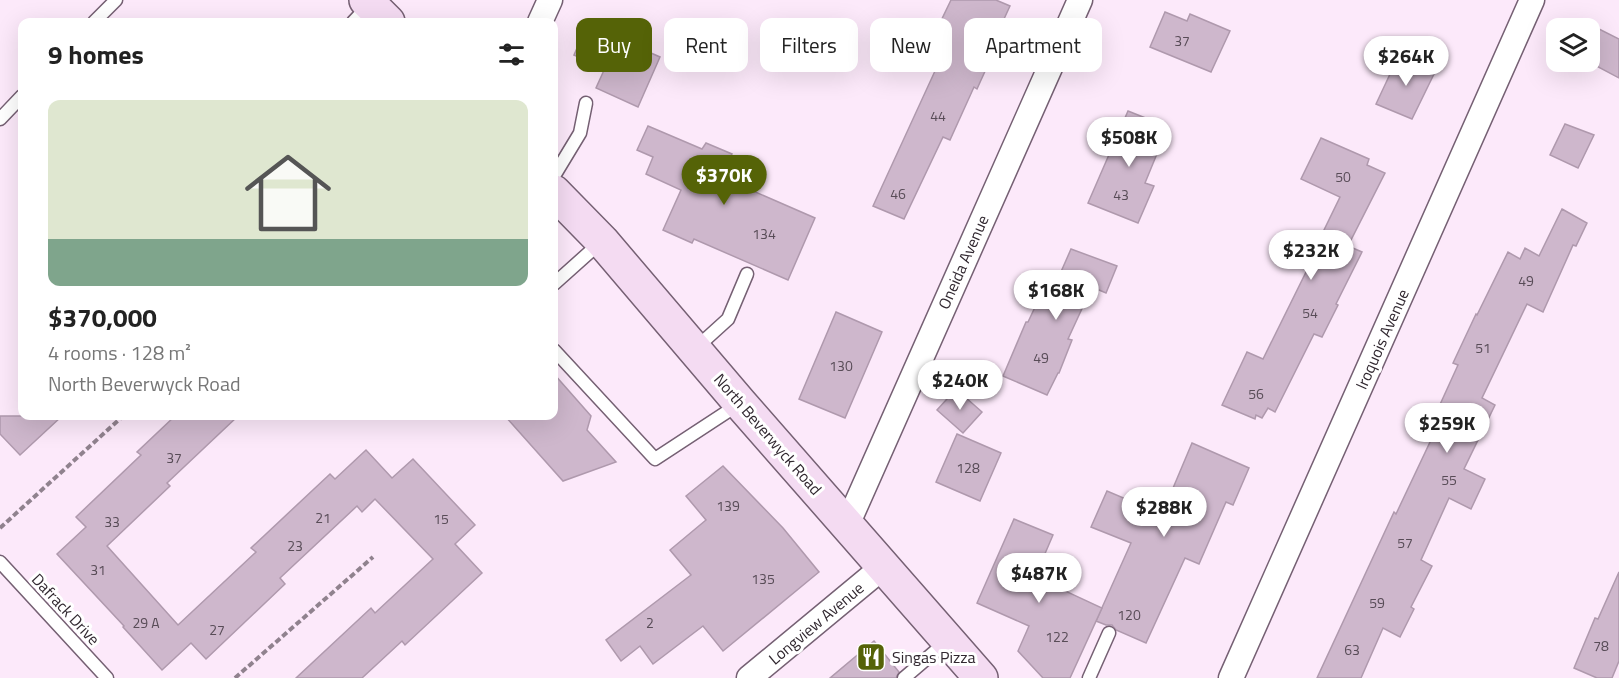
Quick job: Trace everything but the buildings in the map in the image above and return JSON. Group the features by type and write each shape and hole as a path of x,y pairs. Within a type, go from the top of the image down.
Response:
{"street":[{"path":"542,18 550,0"},
{"name":"Oneida Avenue","path":"847,525 1080,0"},
{"name":"Iroquois Avenue","path":"1231,678 1532,0"},
{"name":"North Beverwyck Road","path":"558,196 602,241 694,350 981,678"},
{"name":"Longview Avenue","path":"749,678 883,567"}],"lane":[{"path":"98,18 116,0"},
{"path":"0,119 18,100"},
{"path":"558,169 580,133 586,104"},
{"path":"558,281 602,241"},
{"path":"694,350 728,319 747,274"},
{"path":"558,354 655,459 740,403"},
{"name":"Dafrack Drive","path":"0,562 107,678"},
{"path":"1089,678 1109,633"},
{"path":"904,678 948,641"}],"path":[{"path":"0,528 119,420"},
{"path":"234,678 374,557"}],"place":[{"name":"Singas Pizza","path":"871,657"}]}
